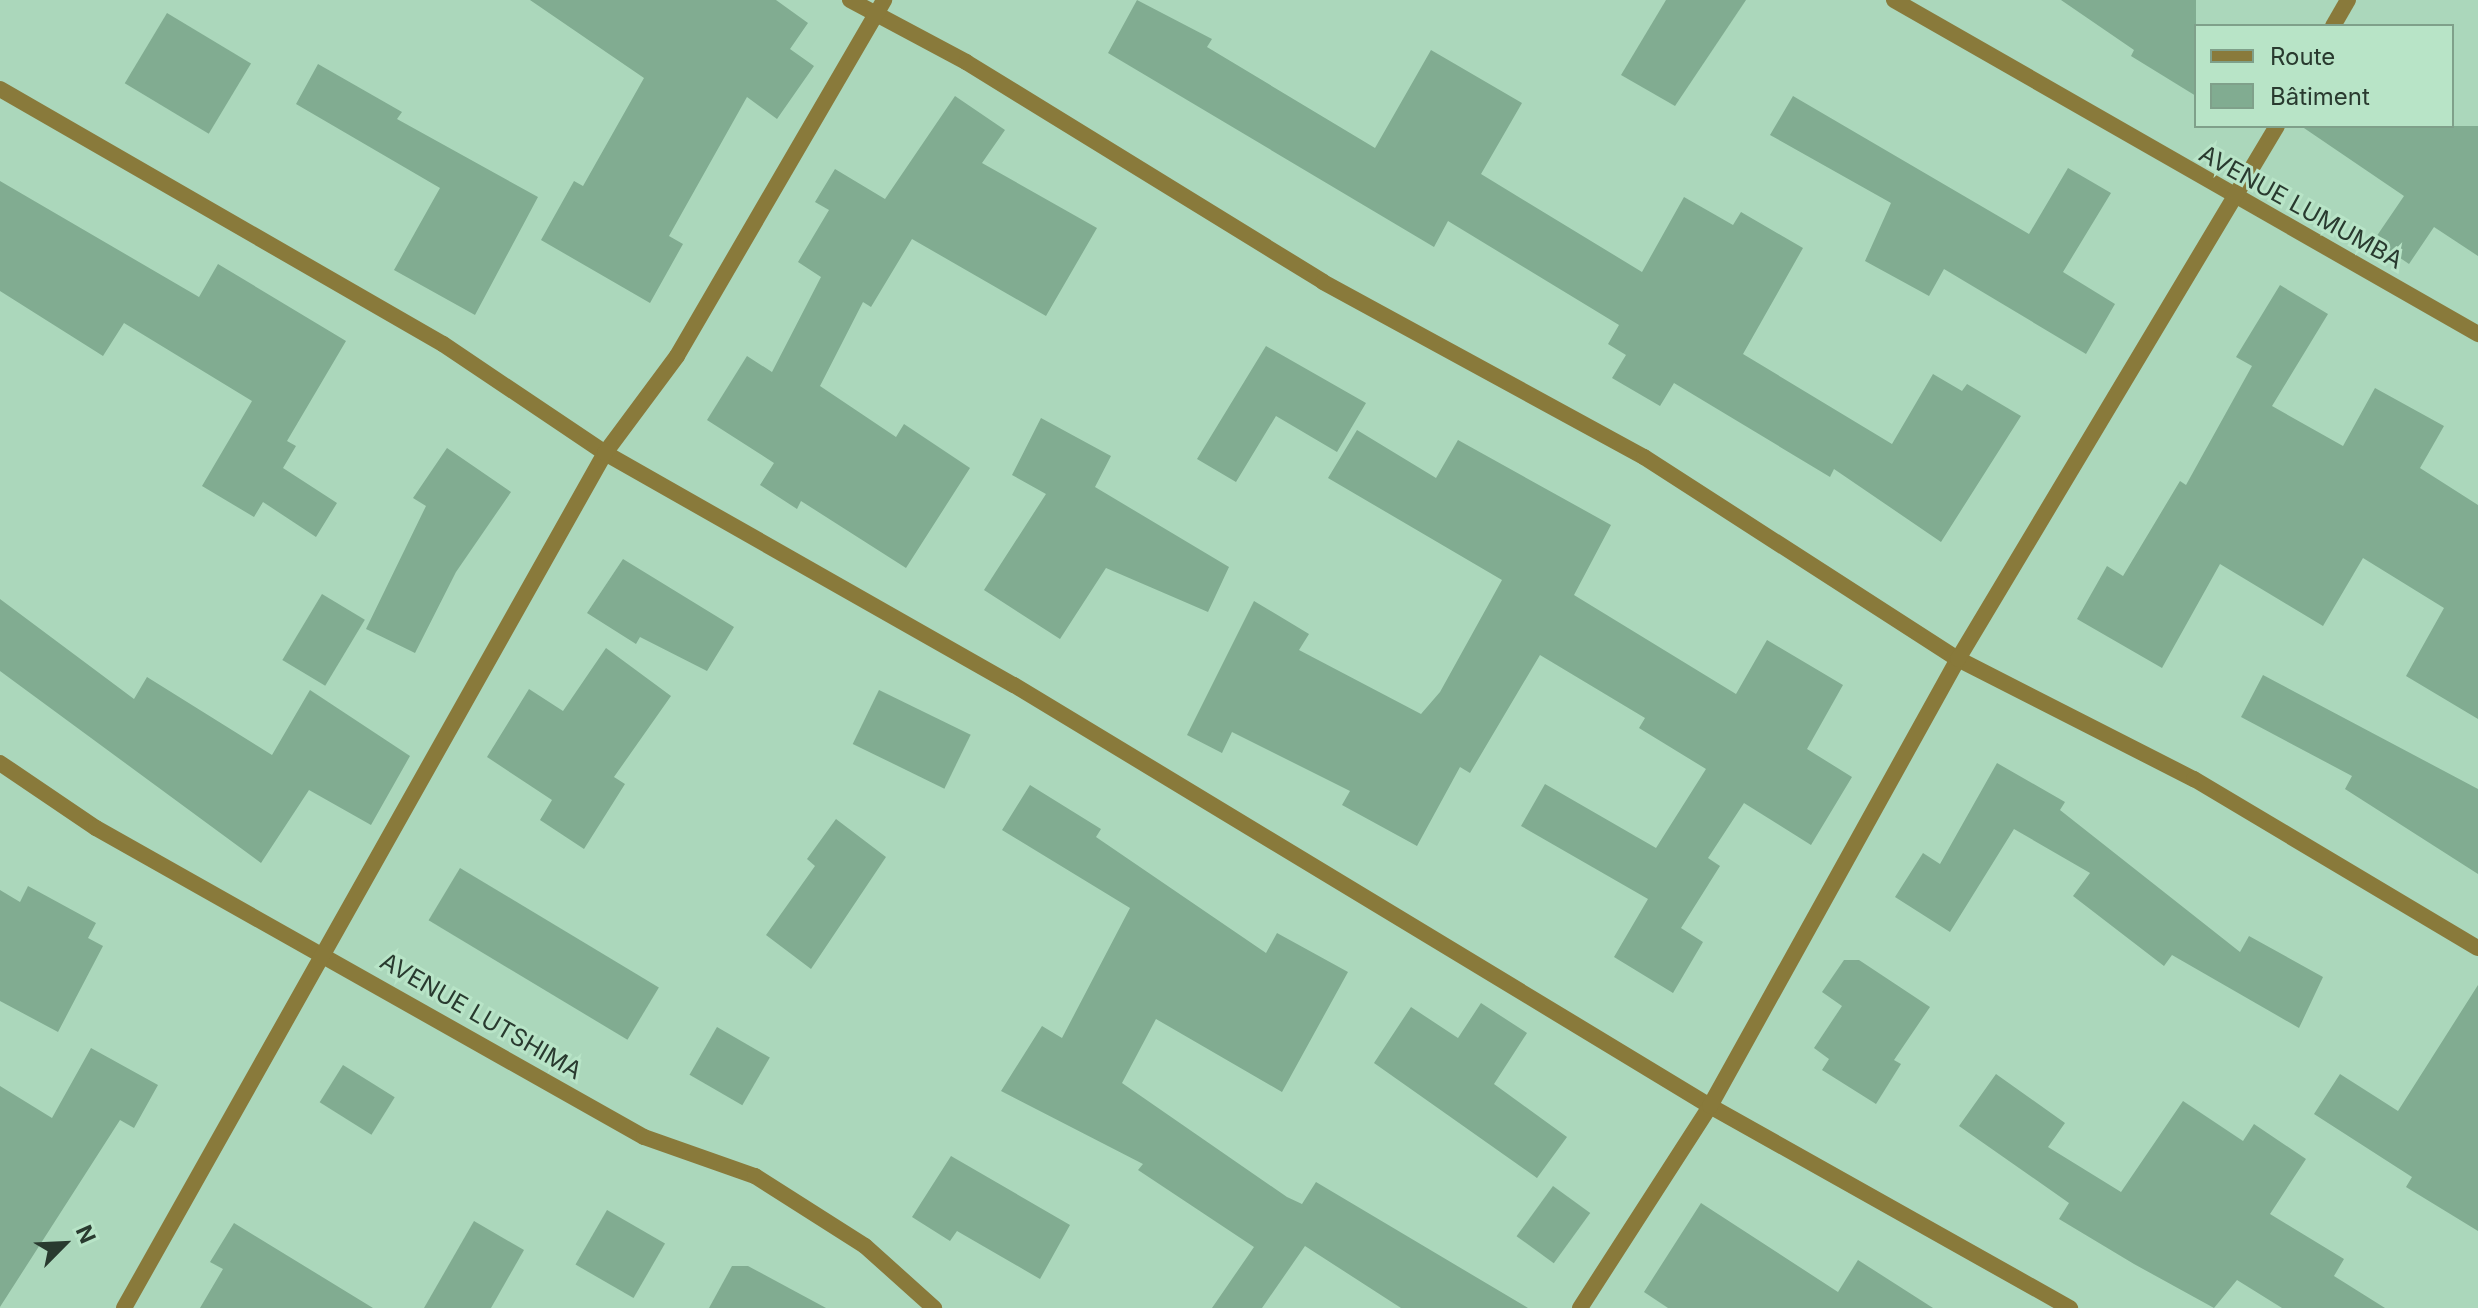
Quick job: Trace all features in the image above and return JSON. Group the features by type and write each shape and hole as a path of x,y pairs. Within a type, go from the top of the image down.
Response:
{"street":[{"path":"850,0 966,62 1323,282 1644,457 1958,659 2194,779 2478,948"},
{"path":"124,1308 321,952 605,453 677,356 884,0"},
{"name":"AVENUE LUMUMBA","path":"1894,0 2235,200 2478,334"},
{"path":"2334,24 2348,0"},
{"path":"0,89 443,344 605,453 1014,685 1710,1106 2070,1308"},
{"path":"1580,1308 1710,1106 1958,659 2276,128"},
{"name":"AVENUE LUTSHIMA","path":"0,763 96,828 321,952 644,1137 755,1176 865,1246 934,1308"}],"building":[{"path":"530,0 776,0 808,23 790,49 814,66 777,119 747,97 669,236 683,244 650,303 541,240 574,181 583,186 644,78"},
{"path":"1137,0 1212,39 1207,47 1375,148 1431,50 1522,103 1481,174 1642,272 1684,197 1733,225 1741,212 1803,248 1743,354 1892,444 1933,374 1962,391 1967,384 2021,416 1941,542 1834,469 1830,477 1674,383 1660,406 1612,378 1626,355 1608,344 1619,325 1448,221 1434,247 1108,53"},
{"path":"1666,0 1746,0 1675,106 1621,75"},
{"path":"2061,0 2196,0 2194,95 2131,56 2134,50"},
{"path":"167,13 251,63 209,134 125,83"},
{"path":"318,64 402,112 397,119 538,197 475,315 394,270 440,188 296,104"},
{"path":"955,96 1005,130 982,163 1097,228 1046,316 912,239 871,307 863,302 820,386 896,437 904,424 970,468 906,568 801,501 797,509 760,485 774,463 707,420 747,356 772,372 821,277 798,262 829,210 815,202 835,169 885,199"},
{"path":"1793,96 2029,234 2068,168 2111,193 2063,272 2115,304 2086,354 1944,269 1929,296 1865,261 1891,203 1770,135"},
{"path":"2478,126 2478,256 2434,227 2409,264 2374,240 2404,196 2304,128"},
{"path":"0,181 199,297 218,264 346,341 287,441 296,446 283,468 337,503 316,537 263,502 254,517 202,486 252,401 124,323 103,356 0,291"},
{"path":"2280,285 2328,314 2272,406 2343,446 2375,388 2444,426 2420,468 2478,505 2478,719 2406,676 2444,608 2363,558 2323,626 2220,564 2162,668 2077,619 2107,566 2123,576 2180,481 2186,485 2252,366 2236,357"},
{"path":"1266,346 1366,403 1337,452 1276,416 1236,482 1197,459"},
{"path":"1041,418 1111,456 1095,487 1229,567 1208,612 1106,568 1060,639 984,590 1046,494 1012,475"},
{"path":"1357,430 1436,478 1458,440 1611,525 1574,595 1736,694 1767,640 1843,685 1807,749 1852,777 1811,845 1744,803 1708,858 1720,866 1681,928 1703,942 1673,993 1614,957 1648,899 1521,826 1545,784 1656,848 1706,769 1639,728 1645,718 1540,655 1470,773 1460,767 1417,846 1342,805 1350,791 1232,732 1222,753 1187,735 1254,601 1309,634 1299,650 1421,714 1440,692 1502,580 1328,478"},
{"path":"447,448 511,492 456,572 415,653 366,629 426,506 413,498"},
{"path":"623,559 734,627 707,671 640,637 636,644 587,613"},
{"path":"322,594 365,620 325,686 282,660"},
{"path":"0,599 134,699 147,677 272,755 310,690 410,756 371,825 309,790 261,863 0,671"},
{"path":"606,648 671,696 614,777 625,784 584,849 540,820 552,800 487,757 529,689 563,711"},
{"path":"2263,675 2478,789 2478,874 2345,789 2352,776 2241,717"},
{"path":"879,690 971,735 944,789 853,744"},
{"path":"1997,763 2065,802 2060,810 2240,952 2249,936 2323,977 2299,1028 2172,955 2164,966 2073,896 2090,873 2014,829 1950,932 1895,897 1923,853 1940,864"},
{"path":"1030,785 1101,829 1096,837 1266,953 1277,933 1348,972 1282,1092 1156,1019 1122,1083 1287,1197 1302,1204 1316,1182 1528,1308 1401,1308 1305,1246 1262,1308 1212,1308 1254,1247 1138,1170 1143,1164 1001,1091 1042,1026 1062,1038 1130,908 1002,830"},
{"path":"836,819 886,857 811,969 766,935 815,866 807,859"},
{"path":"460,868 659,987 627,1040 429,920"},
{"path":"28,886 96,923 88,938 103,946 58,1032 0,1001 0,890 20,902"},
{"path":"1844,960 1859,960 1930,1007 1894,1060 1901,1064 1876,1104 1822,1070 1829,1059 1814,1048 1842,1006 1822,992"},
{"path":"2478,985 2478,1231 2406,1187 2412,1177 2314,1114 2340,1074 2398,1111"},
{"path":"1481,1003 1527,1033 1494,1084 1567,1137 1537,1178 1374,1063 1411,1007 1458,1038"},
{"path":"717,1027 770,1058 742,1105 690,1075"},
{"path":"91,1048 158,1085 134,1128 120,1120 0,1307 0,1086 52,1118"},
{"path":"343,1065 395,1097 371,1135 320,1102"},
{"path":"1996,1074 2065,1123 2048,1147 2121,1192 2183,1101 2243,1141 2254,1124 2306,1159 2270,1214 2344,1259 2334,1276 2385,1308 2282,1308 2237,1280 2214,1308 2059,1219 2069,1203 1959,1126"},
{"path":"951,1156 1070,1225 1040,1279 957,1231 950,1241 912,1217"},
{"path":"1553,1186 1590,1213 1554,1263 1517,1236"},
{"path":"1701,1203 1838,1292 1858,1260 1933,1308 1668,1308 1644,1292"},
{"path":"607,1210 665,1244 634,1298 576,1265"},
{"path":"474,1221 524,1250 491,1308 424,1308"},
{"path":"234,1223 373,1308 200,1308 223,1269 210,1262"},
{"path":"732,1266 748,1266 826,1308 709,1308"}]}
